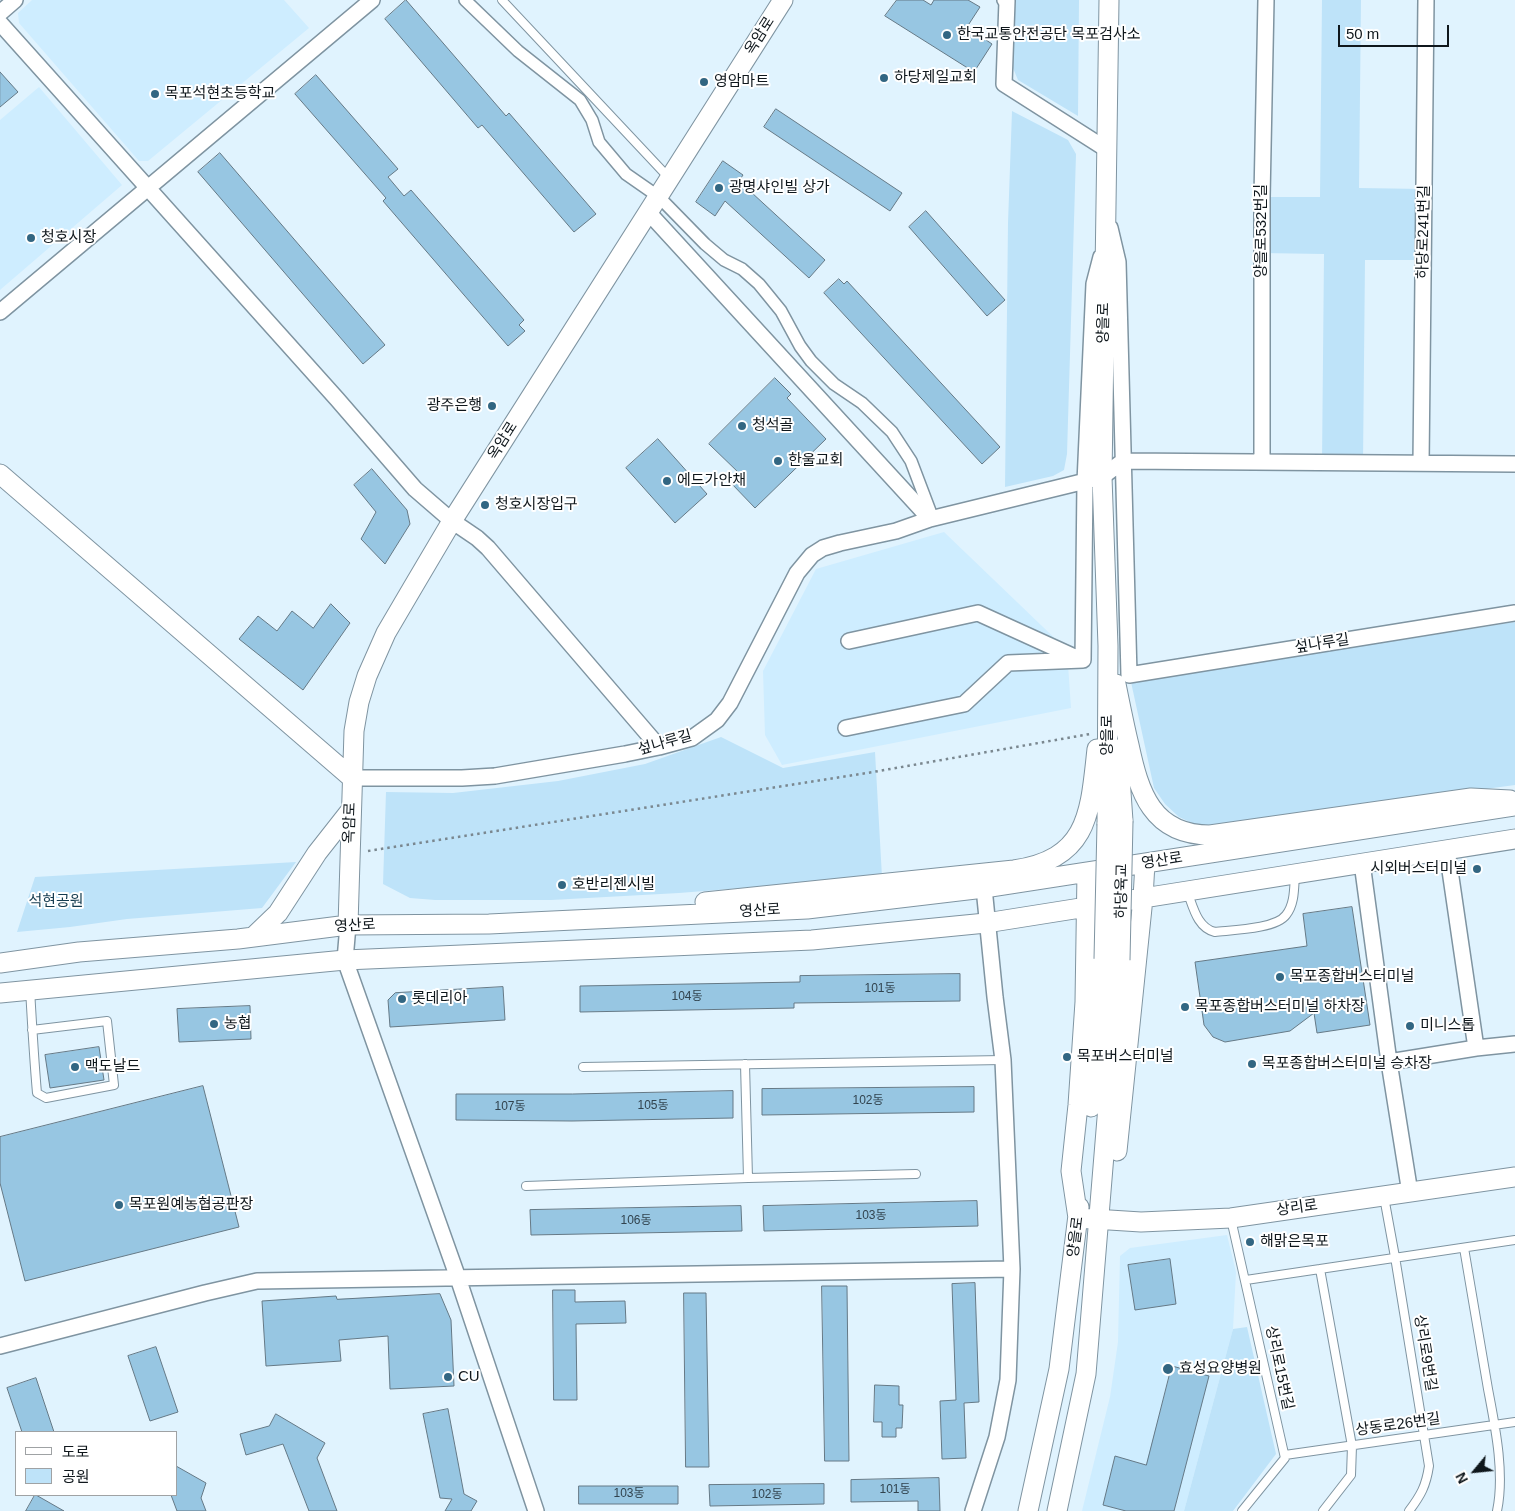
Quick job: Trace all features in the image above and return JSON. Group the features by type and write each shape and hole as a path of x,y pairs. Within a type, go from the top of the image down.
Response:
{"street":[{"path":"0,13 15,0"},
{"path":"0,312 372,0"},
{"path":"465,0 518,51 580,100 592,120 599,142 626,174 659,197 711,250 751,276 781,311 811,361 834,384 868,409 892,432 911,461 932,519"},
{"name":"옥암로","path":"348,925 350,810 354,731 359,702 367,676 386,633 452,521 783,0"},
{"path":"1005,0 1007,1 1004,84 1106,149"},
{"name":"양을로","path":"1109,0 1105,238 1093,479 1108,646 1115,823"},
{"name":"양을로532번길","path":"1262,462 1262,225 1266,0"},
{"name":"하당로241번길","path":"1421,463 1426,0"},
{"path":"0,23 149,187 415,490 488,548 659,747"},
{"path":"1105,208 1118,262 1123,461"},
{"path":"649,213 932,519"},
{"path":"1083,660 1093,479 1123,461 1515,464"},
{"name":"섶나루길","path":"1123,461 1129,674 1515,613"},
{"path":"0,474 352,778"},
{"name":"섶나루길","path":"352,778 462,778 495,776 659,747 692,738 717,720 730,703 796,573 812,554 840,542 896,531 932,519 1093,479"},
{"path":"850,641 978,613 1083,660"},
{"path":"489,924 1014,870 1040,865 1052,859 1073,843 1085,824 1092,796 1108,646"},
{"path":"1108,646 1137,780 1147,802 1155,813 1165,822 1180,830 1198,835 1210,835 1471,798 1515,800"},
{"path":"846,728 964,704 1008,663 1083,660"},
{"name":"영산로","path":"0,963 79,952 254,937 348,925 489,924 807,909 984,888 1515,806"},
{"path":"254,937 278,912 317,853 350,810"},
{"name":"하당육교","path":"1112,960 1115,823"},
{"path":"0,993 345,960 812,940 986,923 1515,839"},
{"path":"1447,850 1476,1048"},
{"path":"1362,863 1388,1062 1410,1193"},
{"path":"1100,1220 1116,1158 1145,864"},
{"path":"1078,1218 1071,1171 1078,1105 1085,1002 1087,872"},
{"path":"973,1511 997,1437 1008,1380 1012,1270 1003,1060 986,923 984,888"},
{"path":"348,925 345,960 458,1278 536,1511"},
{"name":"양을로","path":"1028,1511 1059,1370 1091,1102 1112,960"},
{"name":"양을로","path":"1057,1511 1086,1374 1100,1220 1108,1099 1112,960"},
{"path":"1388,1062 1476,1048 1515,1044"},
{"name":"상리로","path":"1078,1218 1154,1222 1231,1218 1515,1177"},
{"path":"0,1346 205,1293 257,1282 1012,1270"}],"lane":[{"path":"502,0 670,179"},
{"path":"1187,891 1200,921 1204,928 1209,930 1215,932 1273,924 1286,916 1290,908 1293,898 1295,874"},
{"path":"30,989 32,1030 37,1093 46,1098 114,1084 107,1020 32,1030"},
{"path":"582,1067 1003,1060"},
{"path":"745,1064 748,1178"},
{"path":"526,1186 916,1174"},
{"name":"상리로9번길","path":"1384,1196 1396,1257 1429,1466 1426,1483 1420,1496 1409,1511"},
{"name":"상리로15번길","path":"1231,1218 1284,1455"},
{"path":"1246,1280 1515,1240"},
{"path":"1464,1248 1494,1425 1500,1474 1497,1511"},
{"path":"1320,1269 1352,1446 1351,1475 1323,1511"},
{"name":"상동로26번길","path":"1284,1455 1515,1422"},
{"path":"1254,1511 1244,1508 1285,1458 1284,1455"}],"path":[{"path":"350,854 873,772 1099,732"}],"shaded area":[{"name":"목포석현초등학교","path":"32,0 284,0 309,28 148,161 139,161 19,23 18,13"},
{"name":"청호시장","path":"39,87 122,185 0,290 0,120"},
{"path":"944,532 1067,650 1071,708 782,765 765,735 763,671 816,569"},
{"name":"효성요양병원","path":"1227,1235 1236,1272 1233,1329 1184,1511 1082,1511 1110,1397 1118,1342 1120,1256 1130,1248"}],"green space":[{"path":"1014,0 1079,0 1078,116 1018,80 1013,68"},
{"path":"1322,0 1361,0 1359,188 1424,189 1424,260 1365,260 1363,463 1322,463 1324,254 1261,253 1262,197 1320,197"},
{"path":"1012,111 1068,140 1076,154 1067,454 1064,470 1053,476 1005,487 1008,223"},
{"path":"1515,622 1515,785 1212,826 1194,824 1179,817 1165,804 1154,788 1131,682"},
{"path":"721,737 783,768 875,752 882,877 679,893 551,900 435,900 410,898 383,884 386,792 453,793 558,781 645,764"},
{"name":"석현공원","path":"296,862 262,908 127,919 17,932 35,877"},
{"path":"1247,1327 1276,1454 1233,1511 1184,1511 1233,1329"}],"building":[{"path":"406,0 506,116 509,113 596,214 574,232 482,125 478,128 385,19"},
{"name":"한국교통안전공단 목포검사소","path":"897,0 923,0 931,5 934,0 968,0 980,7 967,27 992,44 974,72 885,16"},
{"path":"0,72 18,92 0,107"},
{"path":"316,75 398,169 388,177 404,196 411,190 524,320 519,325 525,331 508,346 383,201 386,198 295,94"},
{"path":"776,109 902,193 890,211 764,127"},
{"path":"220,153 385,345 363,364 198,172"},
{"path":"723,161 743,175 739,181 825,260 809,278 725,201 715,216 696,202"},
{"path":"926,211 1005,300 987,316 909,227"},
{"path":"839,279 844,284 847,281 1000,447 982,464 824,293"},
{"path":"775,378 791,394 787,398 826,439 755,508 731,483 740,474 709,444"},
{"name":"에드가안채","path":"658,439 707,494 675,523 626,468"},
{"path":"372,469 407,510 410,524 385,564 361,539 376,512 354,485"},
{"path":"331,604 350,623 303,690 239,639 258,616 277,631 292,611 313,628"},
{"name":"목포종합버스터미널","path":"1352,907 1370,1025 1317,1033 1314,1013 1290,1031 1225,1042 1213,1037 1204,1025 1195,962 1307,946 1303,914"},
{"path":"960,974 960,1001 794,1003 794,1008 580,1012 580,986 800,982 800,976"},
{"path":"503,987 505,1020 390,1027 388,1000 395,993"},
{"name":"농협","path":"250,1006 251,1039 179,1042 177,1009"},
{"name":"맥도날드","path":"99,1047 104,1080 50,1088 45,1055"},
{"name":"목포원예농협공판장","path":"203,1086 239,1227 25,1281 0,1183 0,1137"},
{"path":"974,1087 974,1112 762,1115 762,1089"},
{"path":"733,1091 733,1118 572,1121 456,1120 456,1094"},
{"path":"977,1201 978,1226 764,1231 763,1206"},
{"path":"741,1206 742,1231 531,1235 530,1210"},
{"path":"1170,1259 1176,1304 1135,1310 1128,1265"},
{"path":"975,1283 979,1402 964,1403 966,1458 942,1459 940,1401 956,1400 952,1284"},
{"path":"822,1286 847,1286 849,1461 825,1461"},
{"path":"553,1290 575,1290 575,1302 625,1301 626,1323 576,1324 577,1400 554,1400"},
{"path":"684,1293 706,1293 709,1467 686,1467"},
{"path":"440,1294 451,1320 454,1386 390,1389 388,1336 339,1340 341,1361 266,1366 262,1301 336,1296 337,1299"},
{"path":"156,1347 178,1412 150,1421 128,1356"},
{"path":"1172,1366 1209,1376 1174,1511 1126,1511 1103,1505 1115,1456 1146,1465"},
{"path":"36,1378 54,1431 22,1431 7,1388"},
{"path":"875,1385 899,1386 899,1405 903,1405 902,1428 896,1428 896,1437 882,1437 882,1422 874,1422"},
{"path":"448,1409 464,1494 477,1501 471,1511 445,1511 452,1499 440,1498 423,1414"},
{"path":"276,1414 325,1443 317,1458 337,1511 309,1511 283,1444 246,1455 240,1434 269,1426"},
{"path":"178,1467 206,1483 201,1498 206,1511 177,1511 171,1496 178,1496"},
{"path":"939,1478 940,1511 918,1511 918,1501 851,1502 851,1480"},
{"path":"824,1484 824,1504 710,1506 709,1485"},
{"path":"579,1486 678,1486 678,1504 579,1504"},
{"path":"34,1496 38,1496 64,1511 26,1511"}],"place":[{"name":"한국교통안전공단 목포검사소","path":"947,35"},
{"name":"하당제일교회","path":"884,78"},
{"name":"영암마트","path":"704,82"},
{"name":"목포석현초등학교","path":"155,94"},
{"name":"광명샤인빌 상가","path":"719,188"},
{"name":"청호시장","path":"31,238"},
{"name":"광주은행","path":"492,406"},
{"name":"청석골","path":"742,426"},
{"name":"한울교회","path":"778,461"},
{"name":"에드가안채","path":"667,481"},
{"name":"청호시장입구","path":"485,505"},
{"name":"시외버스터미널","path":"1477,869"},
{"name":"호반리젠시빌","path":"562,885"},
{"name":"목포종합버스터미널","path":"1280,977"},
{"name":"롯데리아","path":"402,999"},
{"name":"목포종합버스터미널 하차장","path":"1185,1007"},
{"name":"농협","path":"214,1024"},
{"name":"미니스톱","path":"1410,1026"},
{"name":"목포버스터미널","path":"1067,1057"},
{"name":"목포종합버스터미널 승차장","path":"1252,1064"},
{"name":"맥도날드","path":"75,1067"},
{"name":"목포원예농협공판장","path":"119,1205"},
{"name":"해맑은목포","path":"1250,1242"},
{"name":"효성요양병원","path":"1168,1369"},
{"name":"CU","path":"448,1377"}]}
